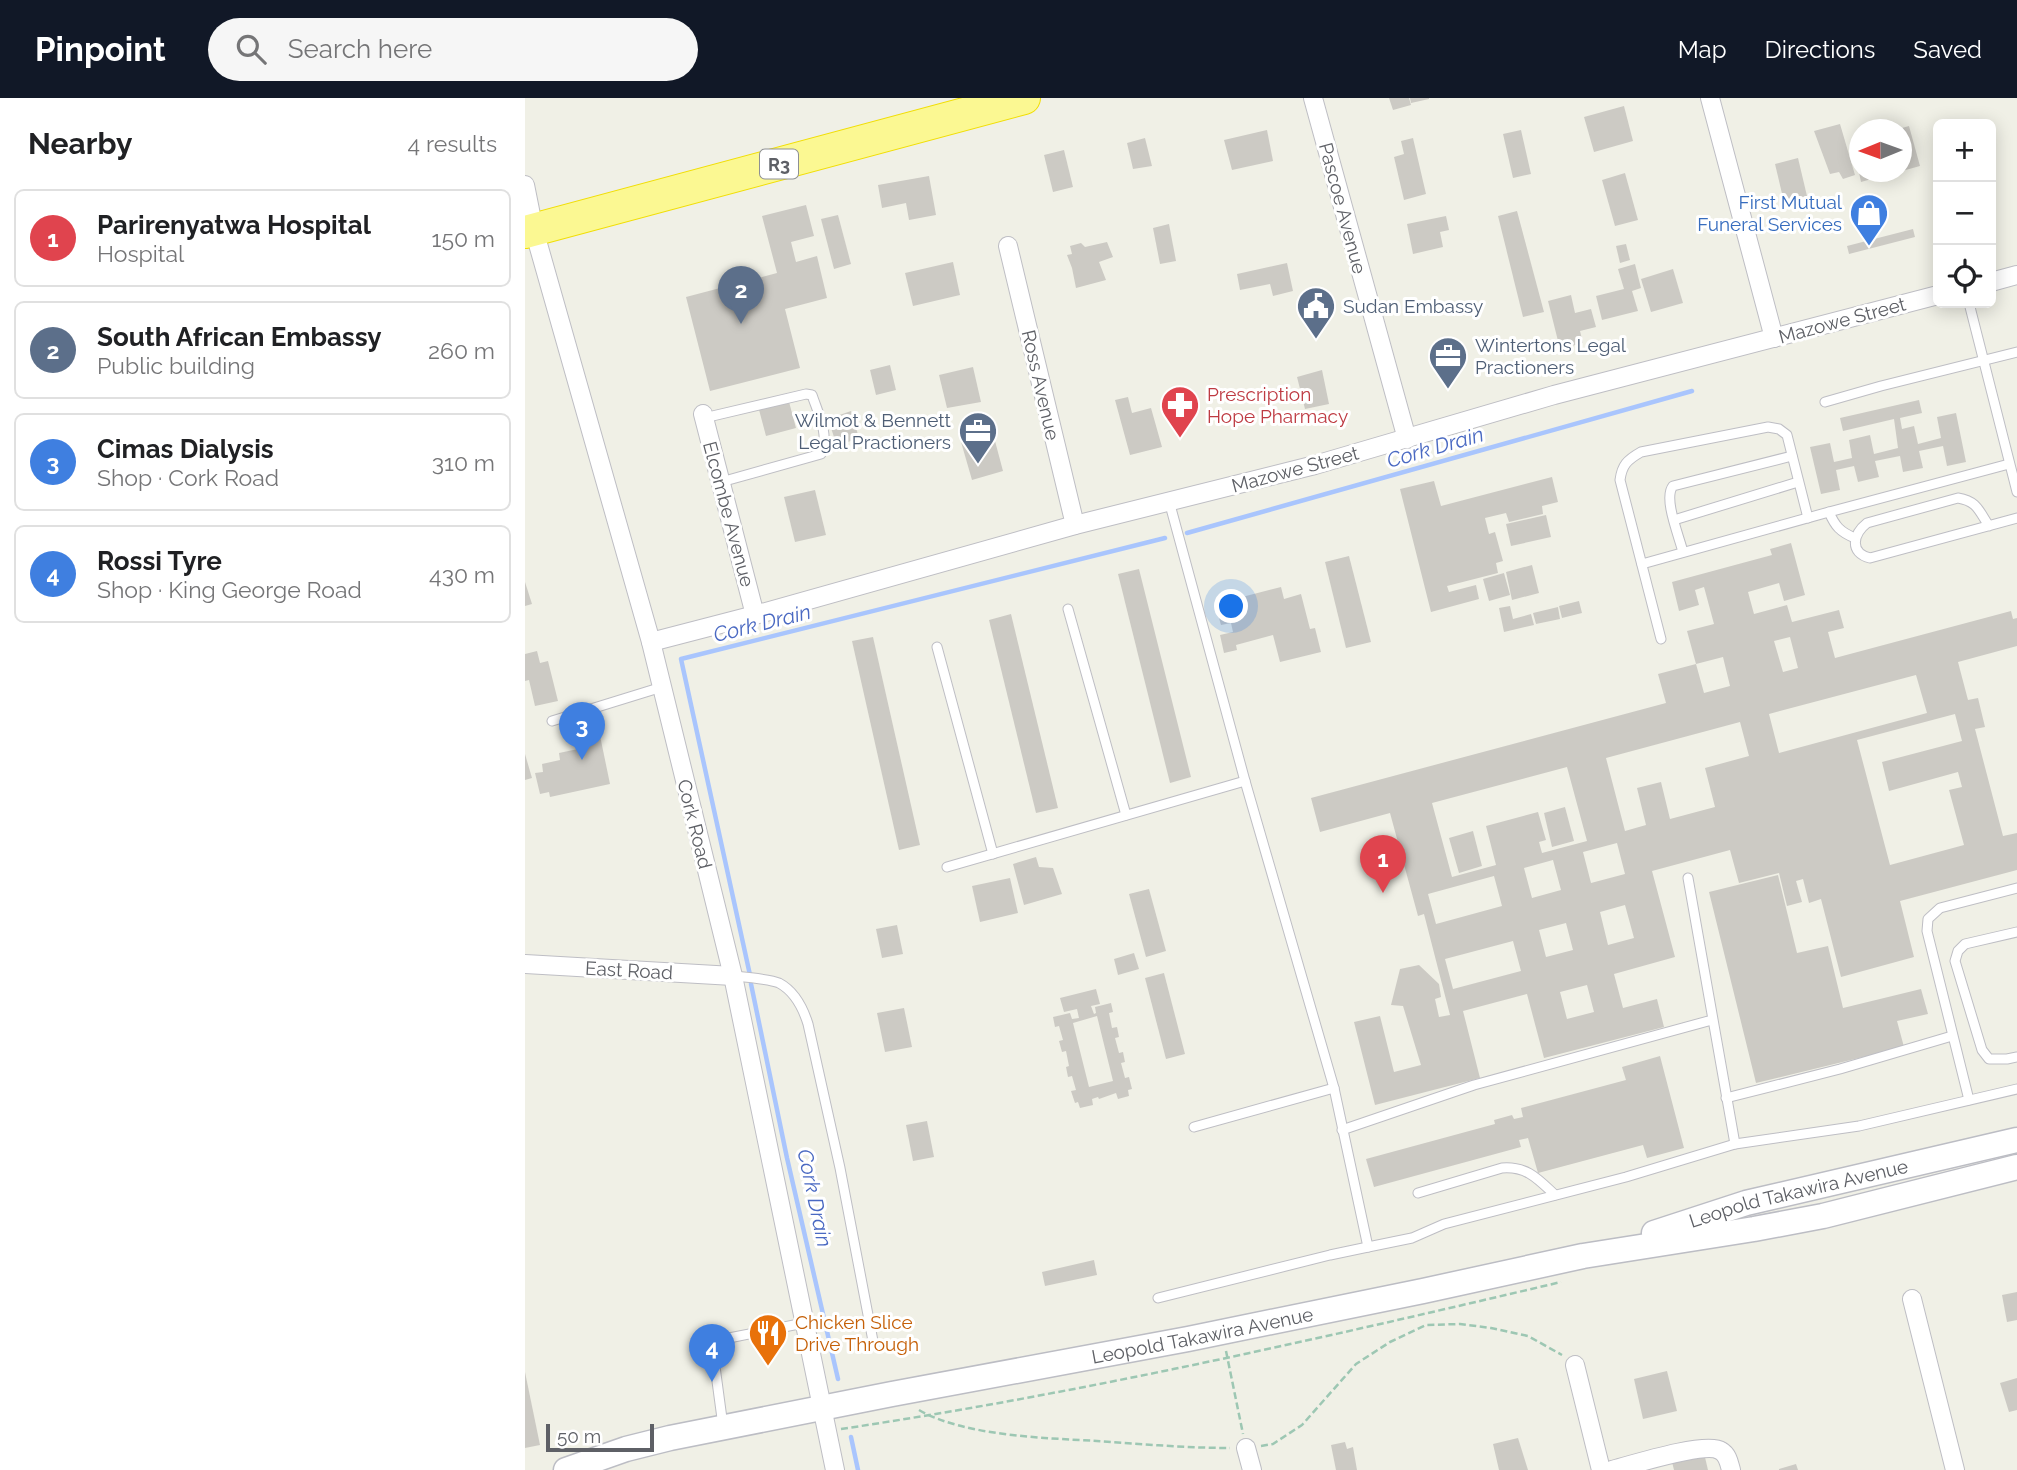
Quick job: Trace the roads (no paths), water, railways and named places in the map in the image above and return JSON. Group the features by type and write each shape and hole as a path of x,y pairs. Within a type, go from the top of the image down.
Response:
{"highway":[{"name":"R3","path":"530,231 1024,98"}],"main road":[{"name":"Leopold Takawira Avenue","path":"1583,1256 1746,1203 2017,1140"},
{"name":"Leopold Takawira Avenue","path":"566,1470 626,1449 724,1428 1188,1339 1583,1256 1823,1216 2017,1167"}],"street":[{"name":"Pascoe Avenue","path":"1313,98 1406,439"},
{"path":"1710,98 1774,338"},
{"name":"Cork Road","path":"525,185 530,231 651,642 733,976 835,1470"},
{"name":"Ross Avenue","path":"1008,246 1075,525"},
{"path":"1996,281 2017,275"},
{"name":"Mazowe Street","path":"651,642 1075,525 1315,465 1554,395 1933,296"},
{"name":"Elcombe Avenue","path":"704,416 755,615"},
{"name":"East Road","path":"525,964 733,976"},
{"path":"1912,1299 1955,1470"},
{"path":"1575,1366 1601,1470"},
{"path":"1612,1470 1712,1447 1727,1456 1731,1470"},
{"path":"1246,1448 1252,1470"}],"lane":[{"path":"1970,308 2017,492"},
{"path":"1825,402 2017,352"},
{"path":"704,416 806,394 812,395 824,437 825,445 821,454 721,482"},
{"path":"1661,639 1620,480 1621,468 1628,460 1640,452 1768,427 1779,429 1787,435 1808,518"},
{"path":"1683,552 1669,494 1673,486 1792,456"},
{"path":"1642,564 2009,464"},
{"path":"1674,520 1798,482"},
{"path":"1989,526 1975,504 1969,499 1958,498 1867,523 1858,530 1855,538 1858,550 1863,556 1870,558 1989,526 2017,518"},
{"path":"1168,501 1334,1088 1368,1247"},
{"path":"1829,512 1841,533 1855,538"},
{"path":"1068,609 1126,815"},
{"path":"937,647 993,854"},
{"path":"552,721 661,687"},
{"path":"947,867 1245,781"},
{"path":"1688,878 1735,1144"},
{"path":"1969,1100 1927,931 1928,919 1940,908 2017,888"},
{"path":"2017,932 1965,944 1958,951 1955,961 1982,1050 1989,1059 2017,1057"},
{"path":"733,976 778,982 794,995 803,1010 840,1168 873,1341"},
{"path":"1342,1130 1474,1085 1712,1020"},
{"path":"1726,1098 1840,1069 1952,1036"},
{"path":"1194,1127 1334,1088"},
{"path":"1158,1298 1330,1255 1412,1238 1444,1224 1626,1177 1735,1144 1859,1126 2017,1089"},
{"path":"1419,1193 1512,1167 1532,1174 1555,1195"},
{"path":"724,1428 714,1346 724,1339 804,1323"}],"waterway":[{"name":"Cork Drain","path":"1187,533 1692,391"},
{"name":"Cork Drain","path":"750,975 681,659 1165,538"},
{"name":"Cork Drain","path":"751,984 787,1158 838,1379"},
{"name":"Cork Drain","path":"851,1437 858,1470"}],"place":[{"name":"First Mutual Funeral Services","path":"1869,247"},
{"name":"South African Embassy","path":"741,324"},
{"name":"Sudan Embassy","path":"1316,340"},
{"name":"Wintertons Legal Practioners","path":"1448,390"},
{"name":"Prescription Hope Pharmacy","path":"1180,439"},
{"name":"Wilmot & Bennett Legal Practioners","path":"978,465"},
{"name":"Cimas Dialysis","path":"582,760"},
{"name":"Parirenyatwa Hospital","path":"1383,893"},
{"name":"Chicken Slice Drive Through","path":"768,1367"},
{"name":"Rossi Tyre","path":"712,1382"}]}
